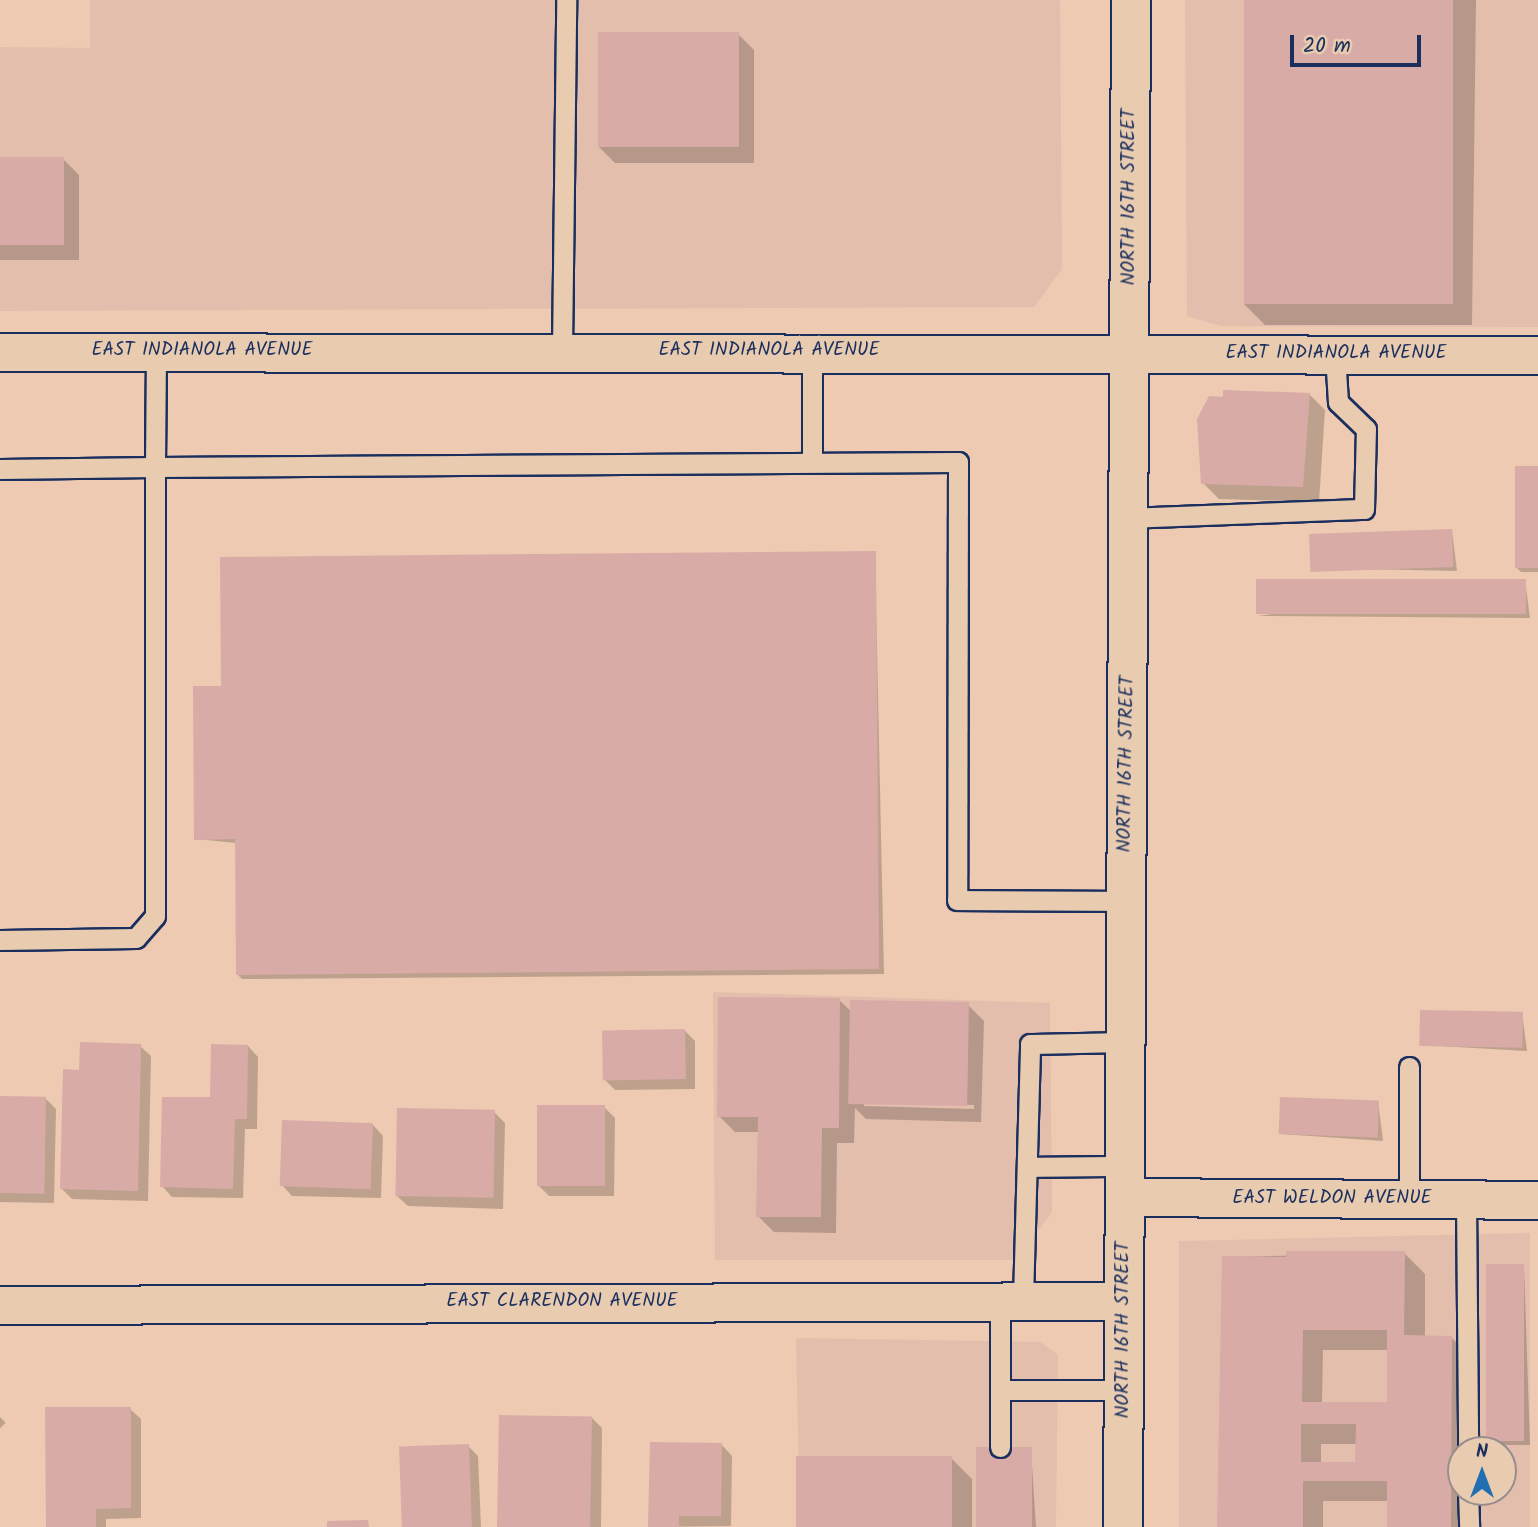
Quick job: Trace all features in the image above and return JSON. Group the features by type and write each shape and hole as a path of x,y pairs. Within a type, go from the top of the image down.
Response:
{"main road":[{"name":"NORTH 16TH STREET","path":"1123,1527 1131,0"}],"street":[{"name":"EAST INDIANOLA AVENUE","path":"0,352 562,350 1538,355"},
{"name":"EAST WELDON AVENUE","path":"1126,1182 1409,1199 1538,1200"},
{"name":"EAST CLARENDON AVENUE","path":"0,1305 1011,1299 1124,1301"}],"lane":[{"path":"562,350 566,0"},
{"path":"0,940 136,938 155,916 156,351"},
{"path":"812,351 812,462"},
{"path":"1129,518 1364,509 1366,429 1338,402 1335,354"},
{"path":"0,469 958,462 957,900 1126,901"},
{"path":"1000,1447 1000,1390 1027,1167 1030,1044 1127,1042"},
{"path":"1409,1067 1409,1199"},
{"path":"1027,1167 1126,1182"},
{"path":"1466,1199 1468,1436"},
{"path":"1000,1390 1124,1390"},
{"path":"1468,1506 1469,1527"}],"shaded area":[{"path":"90,0 1060,0 1062,269 1034,307 0,311 0,47 90,48"},
{"path":"1185,0 1538,0 1538,327 1221,326 1187,316"},
{"path":"713,992 1050,1003 1052,1212 1017,1260 715,1260"},
{"path":"1530,1233 1530,1527 1179,1527 1179,1241"},
{"path":"796,1338 1041,1342 1058,1355 1056,1527 800,1527"}],"building":[{"path":"1244,0 1453,0 1453,304 1244,304"},
{"path":"598,32 739,32 739,147 598,147"},
{"path":"0,157 64,157 64,245 0,245"},
{"path":"1223,390 1310,393 1303,487 1201,484 1197,419 1209,396 1223,397"},
{"path":"1515,466 1538,466 1538,568 1515,568"},
{"path":"1452,529 1453,567 1310,572 1309,534"},
{"path":"876,551 879,969 236,975 235,839 194,840 193,686 221,686 220,557"},
{"path":"1256,579 1526,579 1526,614 1256,614"},
{"path":"718,997 840,998 839,1128 822,1128 821,1217 756,1217 758,1117 717,1117"},
{"path":"850,1000 969,1002 967,1106 848,1104"},
{"path":"1420,1010 1523,1012 1522,1048 1419,1046"},
{"path":"685,1029 686,1079 603,1080 602,1030"},
{"path":"80,1042 141,1044 138,1191 60,1189 63,1069 79,1070"},
{"path":"211,1044 248,1045 247,1119 235,1119 233,1189 160,1187 162,1097 210,1097"},
{"path":"0,1096 46,1097 44,1194 0,1193"},
{"path":"1280,1097 1379,1100 1378,1137 1279,1134"},
{"path":"537,1105 605,1105 605,1186 537,1186"},
{"path":"397,1108 495,1110 493,1198 395,1196"},
{"path":"282,1120 373,1123 371,1189 280,1186"},
{"path":"1286,1251 1405,1251 1404,1335 1452,1336 1451,1436 1447,1436 1447,1506 1451,1506 1451,1527 1387,1527 1387,1481 1303,1481 1303,1527 1217,1527 1222,1256 1286,1257","holes":["1303,1330 1387,1330 1387,1402 1302,1402","1301,1424 1356,1424 1355,1462 1301,1462"]},
{"path":"1486,1264 1524,1264 1524,1441 1517,1441 1517,1436 1486,1436"},
{"path":"45,1407 131,1407 131,1508 96,1509 96,1527 46,1527"},
{"path":"499,1415 592,1417 590,1527 497,1527"},
{"path":"650,1442 722,1443 721,1516 679,1516 679,1527 648,1527"},
{"path":"469,1444 472,1527 402,1527 399,1446"},
{"path":"976,1447 1032,1447 1032,1527 976,1527"},
{"path":"796,1456 952,1456 952,1527 796,1527"},
{"path":"368,1520 369,1527 327,1527 327,1521"}]}
